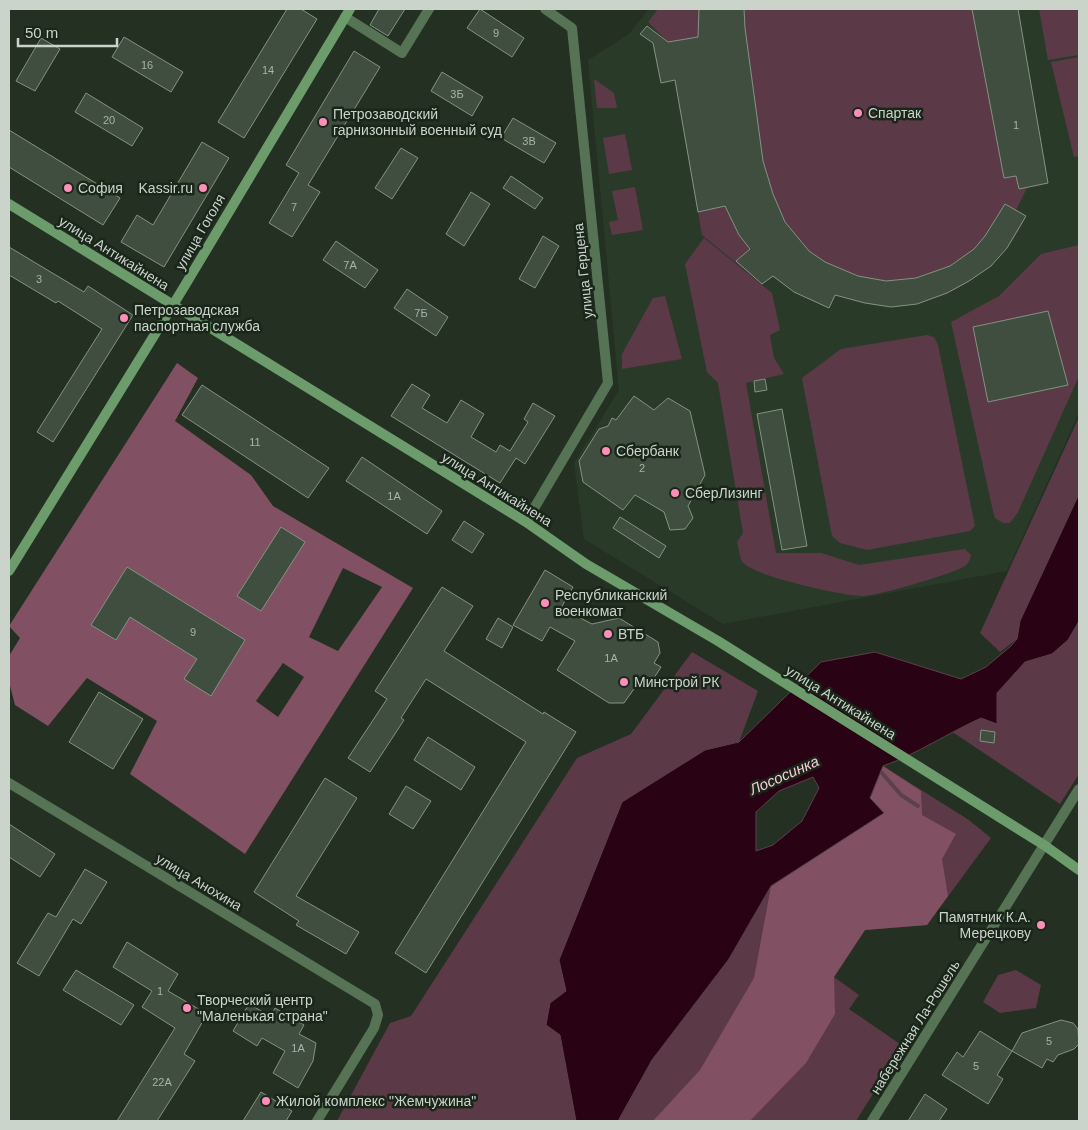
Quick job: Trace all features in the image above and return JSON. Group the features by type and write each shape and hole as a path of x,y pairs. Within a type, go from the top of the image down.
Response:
{"main road":[{"name":"улица Гоголя","path":"9,570 173,305 348,13"},
{"name":"улица Антикайнена","path":"9,204 526,522 586,564 718,641 1044,845 1079,870"}],"street":[{"path":"348,13 402,53 429,9"},
{"name":"улица Герцена","path":"526,522 608,383 572,28 544,9"},
{"name":"улица Анохина","path":"9,783 375,1004 378,1015 374,1028 317,1121"},
{"name":"набережная Ла-Рошель","path":"872,1121 1079,789"}],"shaded area":[{"path":"649,9 1079,9 1079,413 1007,571 723,624 584,539 574,463 619,390 588,60 629,34"},
{"name":"Спартак","path":"658,9 1018,9 1048,183 1027,188 1016,210 1026,216 1004,251 989,267 953,291 933,299 913,304 885,306 864,303 836,295 829,308 794,292 773,277 762,284 702,235 668,42 648,22"},
{"path":"1039,9 1079,9 1079,55 1048,60"},
{"path":"1079,57 1079,156 1074,157 1051,62"},
{"path":"594,79 614,93 617,108 597,108"},
{"path":"625,134 632,170 609,174 603,138"},
{"path":"635,187 643,230 612,235 609,222 618,220 612,191"},
{"path":"704,238 772,293 780,330 770,335 774,358 784,374 746,383 776,553 821,553 859,565 965,549 971,555 966,565 943,575 883,593 863,596 837,593 779,579 749,567 742,561 737,542 743,533 718,383 707,372 685,264"},
{"path":"1079,245 1079,376 1018,512 1010,523 1003,523 995,518 993,511 951,322 999,296 1041,254"},
{"path":"665,296 682,359 622,369 622,354 653,298"},
{"path":"927,335 934,337 938,345 975,526 970,531 867,550 840,543 832,536 802,378 841,349"},
{"path":"177,363 198,378 175,421 251,475 273,506 413,588 245,854 130,774 157,721 87,678 48,726 15,705 9,682 9,656 20,638 9,626","holes":["343,568 382,587 338,651 309,637","283,663 304,677 278,717 256,701"]},
{"path":"1079,417 1079,494 1020,621 1017,639 1000,652 980,633"},
{"path":"1079,621 1079,774 1060,804 951,731 981,718 997,724 997,693 1025,662 1052,653 1068,640"},
{"path":"692,652 758,691 739,742 705,750 559,960 566,991 550,1003 560,1035 576,1121 337,1121 390,1023 411,1016 577,758 631,734"},
{"path":"883,766 969,820 991,838 927,925 865,930 834,977 859,995 849,1009 903,1046 856,1121 618,1121 652,1060 729,959 771,886 884,813 870,798"},
{"path":"883,766 921,791 922,815 956,834 942,859 948,896 927,925 865,930 834,977 835,1014 806,1063 750,1121 653,1121 700,1070 754,978 771,886 884,813 870,798"},
{"path":"1016,970 1041,985 1036,1008 1000,1013 983,1002 998,975"}],"water":[{"name":"Лососинка","path":"1079,494 1079,621 1068,640 1052,654 1025,662 997,693 997,724 981,718 908,756 883,766 870,798 884,813 771,886 729,959 652,1060 618,1121 576,1121 560,1035 546,1025 550,1003 566,991 559,960 622,802 705,750 739,742 821,662 875,652 961,679 986,667 1011,646 1017,639 1020,621","holes":["813,777 819,788 802,821 773,845 756,851 756,812 779,791"]}],"building":[{"path":"287,9 301,9 317,19 244,138 218,122"},
{"path":"379,9 405,9 388,36 370,25"},
{"path":"480,9 524,38 512,57 467,28"},
{"path":"699,9 744,9 763,161 773,194 785,222 809,251 825,262 858,276 886,281 916,278 950,266 974,249 985,236 1005,204 1026,216 1007,248 991,266 969,281 947,293 917,304 891,307 865,303 835,295 829,308 794,292 773,276 762,284 736,261 750,249 739,235 725,206 698,212 675,80 661,83 653,43 640,34 647,26 668,42 698,37"},
{"path":"972,9 1018,9 1048,183 1019,189 1016,176 1004,178"},
{"path":"124,37 183,72 171,92 112,57"},
{"path":"41,38 60,49 35,91 16,81"},
{"path":"354,51 380,67 308,185 320,192 292,237 269,223 299,173 286,165"},
{"path":"442,72 483,97 472,116 431,91"},
{"path":"86,93 143,128 132,146 75,112"},
{"path":"513,118 556,143 544,163 501,138"},
{"path":"9,130 120,198 103,225 9,167"},
{"path":"202,142 229,158 164,267 121,242 137,215 153,225"},
{"path":"401,148 418,158 392,199 375,188"},
{"path":"511,176 543,198 535,209 503,188"},
{"path":"471,192 490,204 464,246 446,234"},
{"path":"543,236 559,246 535,288 519,279"},
{"path":"336,241 378,270 365,288 323,260"},
{"path":"9,247 84,292 88,286 133,315 53,442 37,432 102,329 58,301 56,303 9,275"},
{"path":"407,289 448,317 436,336 394,308"},
{"path":"1048,311 1068,385 988,402 973,327"},
{"path":"765,379 767,390 755,392 754,381"},
{"path":"412,384 430,395 422,408 447,423 461,400 484,414 471,437 496,452 500,445 510,451 528,422 524,419 533,403 555,416 525,464 516,458 500,483 391,416"},
{"path":"202,385 329,468 308,498 182,415"},
{"path":"634,396 654,410 668,398 690,411 705,475 688,506 693,518 685,529 670,530 664,512 635,495 623,510 583,482 579,461 599,429 608,426 612,418 616,420"},
{"path":"782,409 807,546 782,550 757,414"},
{"path":"362,457 442,511 427,534 346,481"},
{"path":"620,517 666,546 659,558 613,528"},
{"path":"464,521 484,534 472,553 452,540"},
{"path":"281,527 305,542 261,611 237,596"},
{"path":"127,567 245,640 211,696 184,679 197,659 130,617 116,640 91,625"},
{"path":"545,570 573,587 561,608 592,624 619,618 658,642 660,653 654,663 661,667 654,678 641,679 624,703 609,703 557,670 575,641 550,627 542,641 513,625"},
{"path":"442,587 473,606 444,651 543,714 544,712 576,732 426,973 395,953 526,742 426,679 401,718 404,720 370,772 348,758 387,699 375,691"},
{"path":"498,618 513,627 502,648 486,639"},
{"path":"99,692 143,719 113,769 69,742"},
{"path":"981,730 995,732 994,743 980,741"},
{"path":"428,737 475,767 461,790 414,760"},
{"path":"325,778 357,798 296,896 359,932 346,954 296,925 299,921 254,892"},
{"path":"406,786 431,801 413,829 389,814"},
{"path":"9,824 55,854 40,877 9,857"},
{"path":"85,869 107,882 81,924 73,919 39,976 17,963 48,913 56,917"},
{"path":"127,942 178,974 168,991 207,1014 184,1054 195,1061 157,1121 117,1121 175,1028 142,1007 152,991 113,967"},
{"path":"76,970 134,1005 121,1025 63,990"},
{"path":"249,1004 270,1016 275,1008 304,1025 299,1034 316,1043 313,1061 298,1088 273,1073 285,1051 262,1038 257,1046 233,1031"},
{"path":"1061,1020 1073,1023 1078,1029 1079,1044 1074,1049 1058,1055 1053,1062 1047,1059 1042,1068 1012,1051 1022,1033"},
{"path":"980,1031 1012,1051 997,1075 1003,1079 988,1104 942,1075 957,1052 963,1057"},
{"name":"Жилой комплекс \"Жемчужина\"","path":"261,1092 292,1111 286,1121 243,1121"},
{"path":"925,1094 947,1109 939,1121 908,1121"}],"waterway":[{"path":"882,773 901,795 918,806"}],"place":[{"name":"Спартак","path":"858,113"},
{"name":"Петрозаводский гарнизонный военный суд","path":"323,122"},
{"name":"София","path":"68,188"},
{"name":"Kassir.ru","path":"203,188"},
{"name":"Петрозаводская паспортная служба","path":"124,318"},
{"name":"Сбербанк","path":"606,451"},
{"name":"СберЛизинг","path":"675,493"},
{"name":"Республиканский военкомат","path":"545,603"},
{"name":"ВТБ","path":"608,634"},
{"name":"Минстрой РК","path":"624,682"},
{"name":"Памятник К.А. Мерецкову","path":"1041,925"},
{"name":"Творческий центр \"Маленькая страна\"","path":"187,1008"},
{"name":"Жилой комплекс \"Жемчужина\"","path":"266,1101"}]}
